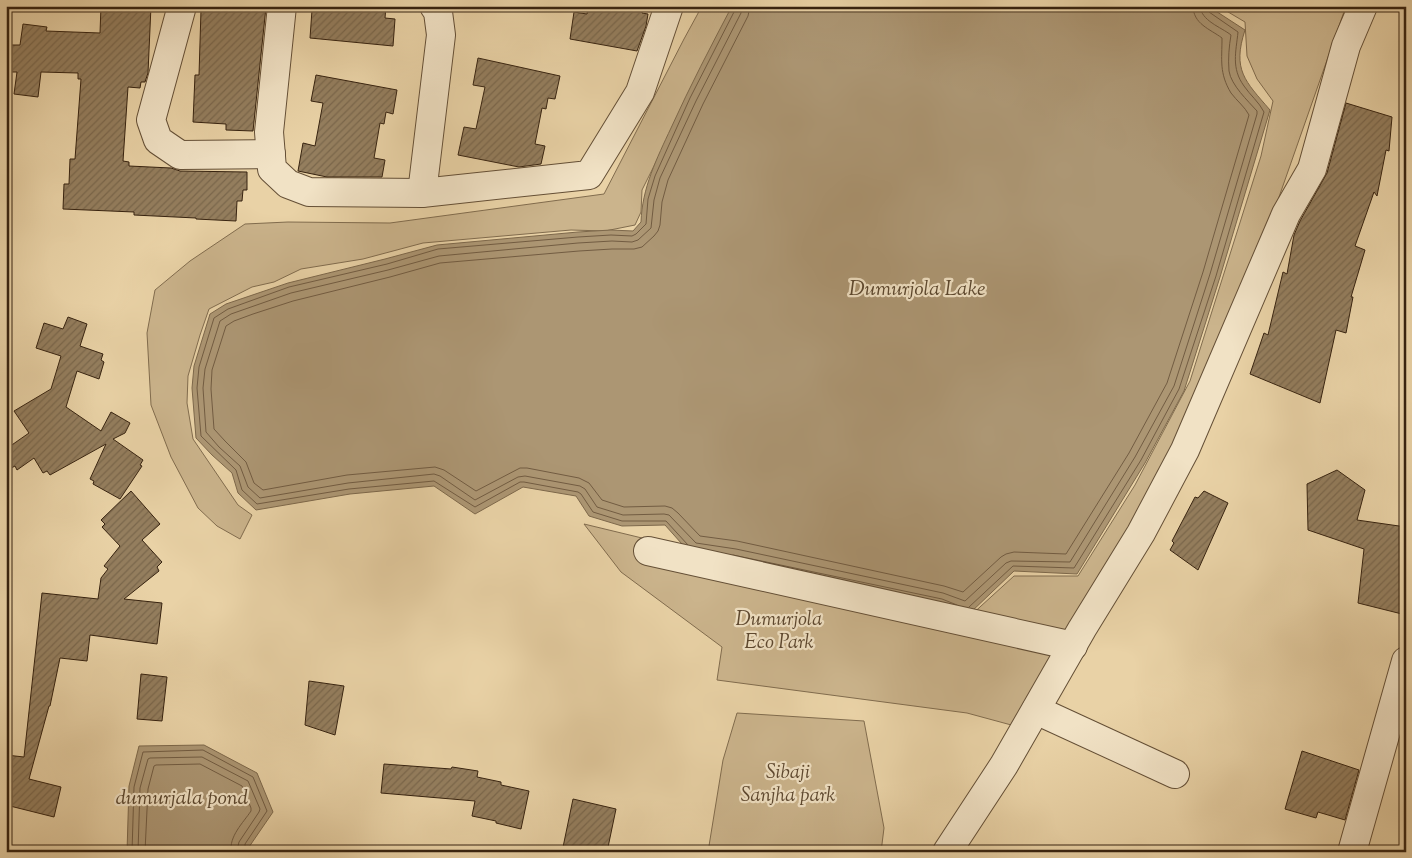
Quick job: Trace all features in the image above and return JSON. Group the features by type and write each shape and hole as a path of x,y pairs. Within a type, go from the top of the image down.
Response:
{"street":[{"path":"182,6 151,120 158,140 180,155 271,154"},
{"path":"282,6 269,132 272,169 288,184 309,192 422,193 589,175 640,92 669,6"},
{"path":"422,193 441,35 438,12 434,6"},
{"path":"947,852 1004,765 1073,646 1142,533 1185,450 1286,214 1312,169 1346,46 1363,6"},
{"path":"648,551 1073,646"},
{"path":"1352,852 1406,661"},
{"path":"1036,710 1175,774"}],"green space":[{"path":"702,6 734,6 642,190 641,212 635,225 605,231 571,230 423,243 363,259 301,269 274,282 252,287 209,309 188,376 187,403 193,439 238,505 252,515 240,539 217,526 198,508 171,457 151,405 147,333 155,290 190,261 245,224 288,222 390,223 604,194"},
{"name":"Dumurjola Eco Park","path":"1218,6 1346,6 1259,254 1185,439 1026,729 967,713 717,680 722,647 621,572 584,524 969,617 1014,576 1078,576 1135,485 1190,381 1261,156 1273,101 1257,79 1247,56 1245,22"},
{"name":"Sibaji Sanjha park","path":"737,713 864,721 884,828 881,852 708,852 723,760"}],"water":[{"name":"Dumurjola Lake","path":"732,6 1208,6 1245,30 1240,55 1243,74 1270,110 1220,277 1184,391 1145,463 1077,574 1014,571 969,614 690,553 665,525 622,526 589,516 576,496 523,487 475,514 434,486 350,494 256,510 238,493 232,473 196,438 192,388 194,366 210,314 226,304 288,283 437,245 578,232 633,231 641,222 647,185 661,151 693,81"},
{"name":"dumurjala pond","path":"204,745 257,773 273,812 249,847 252,852 127,852 129,786 139,746"}],"building":[{"path":"101,6 151,6 148,73 145,82 141,82 140,88 128,87 123,161 129,162 129,166 171,168 180,171 247,172 247,190 243,190 242,201 237,201 236,221 134,215 134,212 63,209 64,184 69,184 70,159 75,159 81,79 78,79 78,73 41,72 38,97 14,94 17,72 6,72 6,45 20,45 23,24 47,27 46,31 100,33"},
{"path":"237,6 266,7 253,131 226,130 226,124 193,122 195,75 199,75 201,10 237,11"},
{"path":"325,6 386,6 385,18 395,19 393,46 310,38 312,10 325,11"},
{"path":"588,6 643,6 642,13 648,14 646,26 637,51 570,39 574,12 587,14"},
{"path":"478,58 560,76 555,99 548,98 546,109 542,108 535,144 545,146 541,164 519,167 458,155 464,127 476,129 485,87 473,85"},
{"path":"316,75 397,90 393,114 386,112 384,124 380,123 374,158 385,160 382,177 327,177 298,171 303,143 315,146 323,103 311,101"},
{"path":"1346,103 1392,117 1389,151 1386,150 1377,196 1374,192 1355,246 1365,250 1351,297 1353,297 1346,333 1336,330 1320,403 1250,374 1264,333 1268,335 1283,272 1287,274 1294,235 1327,173"},
{"path":"68,317 87,324 80,346 103,354 101,360 104,362 99,379 77,371 66,407 101,431 111,412 130,423 125,433 113,439 143,460 140,465 142,466 120,499 93,484 94,481 90,479 106,444 50,475 47,471 43,473 34,458 17,470 15,466 6,471 6,449 29,433 14,411 51,389 61,356 36,348 44,323 63,329"},
{"path":"1337,470 1365,490 1357,520 1406,527 1406,594 1402,614 1358,603 1364,549 1308,530 1307,484"},
{"path":"131,491 160,524 142,540 162,562 157,567 159,571 124,599 162,603 157,644 90,635 87,661 60,658 50,706 29,779 61,787 54,817 6,805 6,755 24,757 42,593 98,599 101,578 108,569 104,566 120,546 102,527 105,524 101,520"},
{"path":"1204,491 1228,503 1198,570 1170,550 1174,543 1172,541 1195,497 1198,498"},
{"path":"141,674 167,677 162,721 137,719"},
{"path":"309,681 344,686 335,735 305,725"},
{"path":"1302,751 1359,770 1345,820 1318,812 1316,818 1285,809"},
{"path":"384,764 451,769 452,767 478,771 477,777 529,791 521,829 472,816 475,801 381,793"},
{"path":"573,799 616,809 607,852 562,852"}]}
